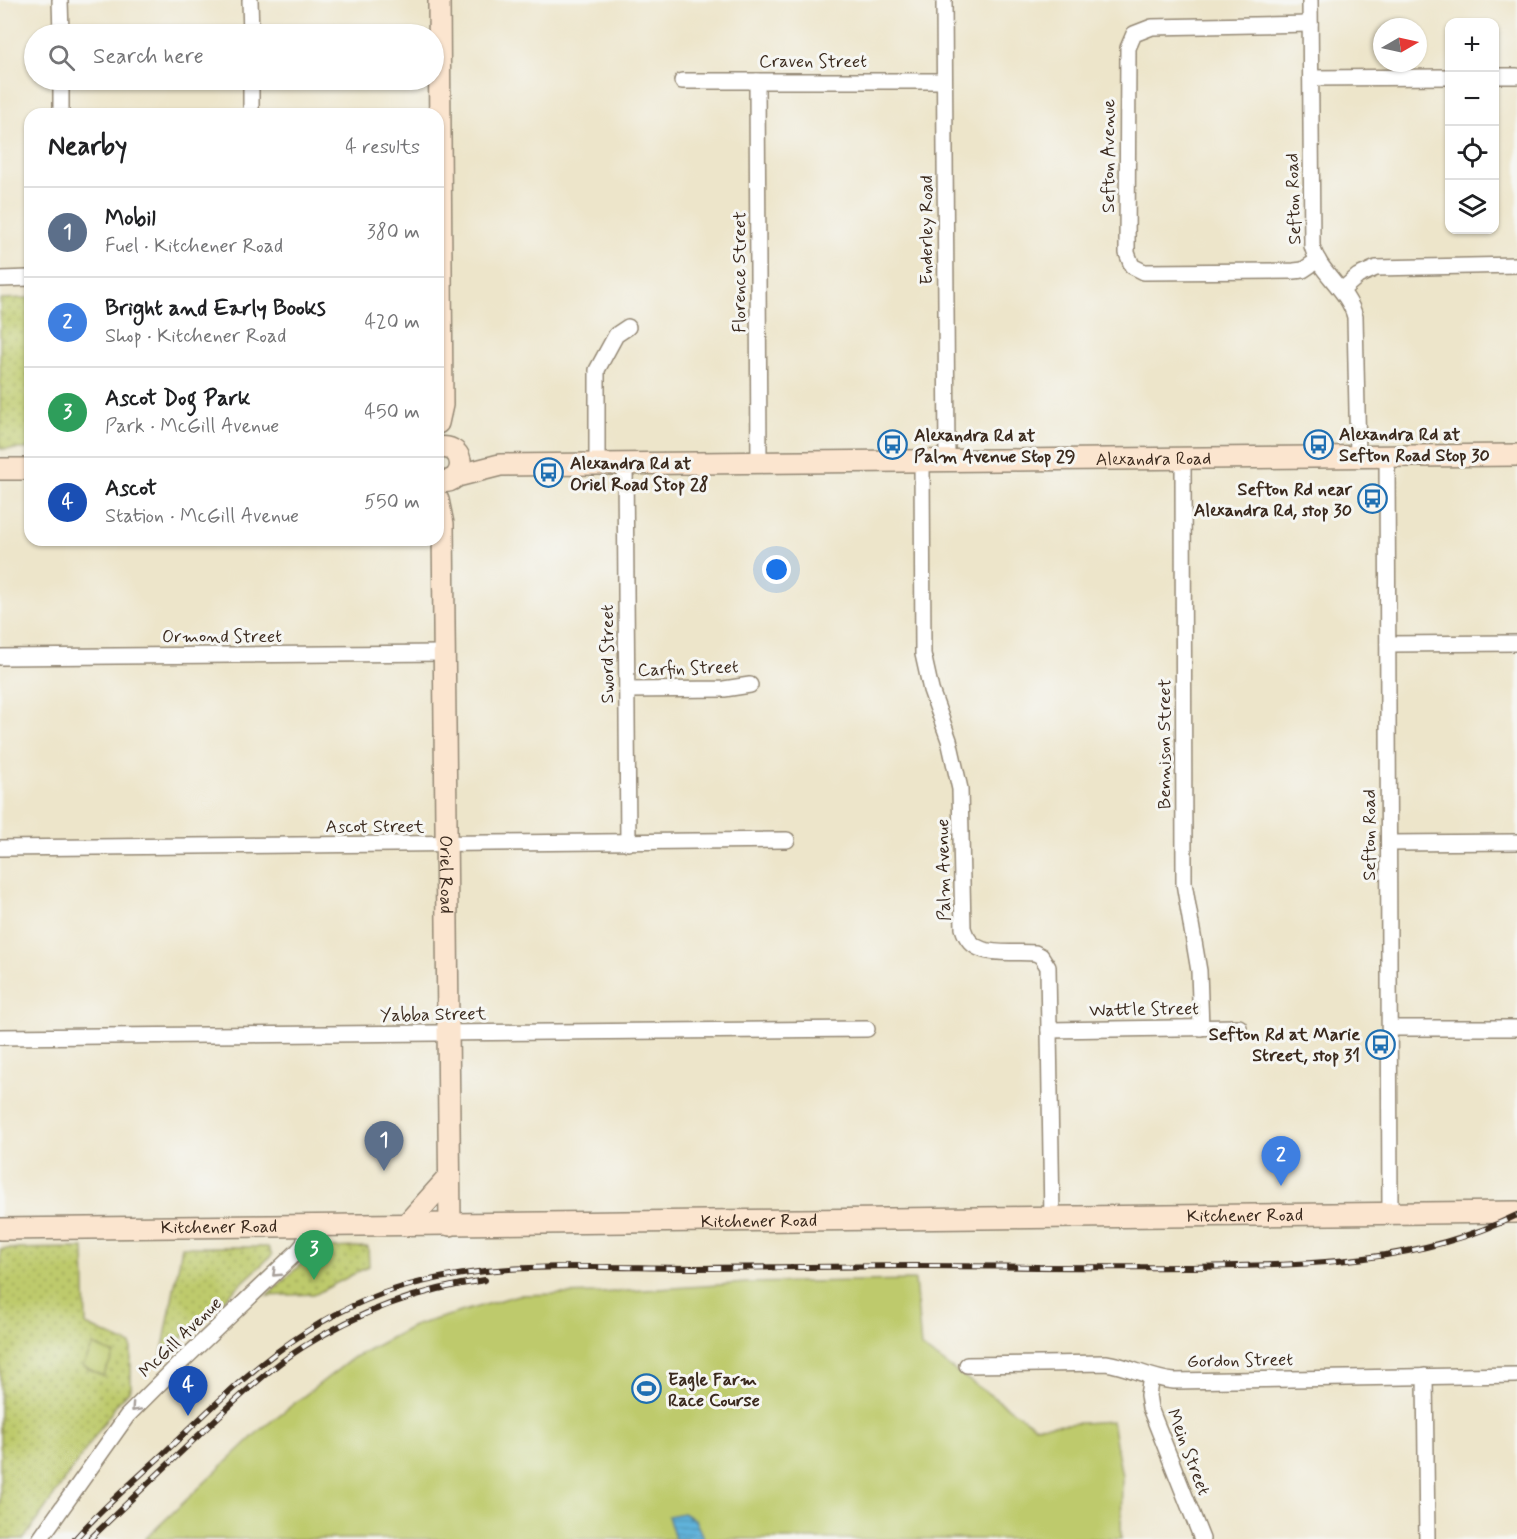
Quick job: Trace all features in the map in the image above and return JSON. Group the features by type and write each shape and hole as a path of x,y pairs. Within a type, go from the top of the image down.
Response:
{"street":[{"path":"60,0 61,24"},
{"path":"250,0 251,24"},
{"name":"Oriel Road","path":"439,0 439,24"},
{"name":"Enderley Road","path":"944,0 947,460"},
{"name":"Sefton Road","path":"1310,0 1311,246 1318,260 1353,307 1358,456"},
{"name":"Sefton Avenue","path":"1310,24 1152,27 1134,34 1128,48 1127,253 1132,266 1144,272 1294,271 1303,270 1318,260"},
{"path":"1499,76 1517,76"},
{"path":"1311,78 1445,77"},
{"name":"Craven Street","path":"682,81 944,81"},
{"name":"Florence Street","path":"757,81 759,463"},
{"path":"61,90 61,108"},
{"path":"251,90 251,108"},
{"name":"Oriel Road","path":"439,90 439,108"},
{"path":"1342,290 1365,272 1376,268 1517,265"},
{"path":"0,279 24,279"},
{"path":"597,464 597,370 616,335 628,327"},
{"name":"Oriel Road","path":"444,434 450,465 444,516"},
{"name":"Alexandra Road","path":"450,465 1517,455"},
{"name":"Sefton Road","path":"1386,456 1390,1214"},
{"name":"Bennison Street","path":"1183,458 1184,883 1199,971 1201,1028"},
{"name":"Palm Avenue","path":"922,461 922,654 931,690 949,740 960,789 963,928 970,943 981,950 1035,953 1044,959 1048,972 1052,1219"},
{"name":"Sword Street","path":"625,464 628,843"},
{"path":"0,469 24,469"},
{"name":"Oriel Road","path":"443,546 450,1225"},
{"path":"1388,644 1517,643"},
{"name":"Ormond Street","path":"0,657 444,654"},
{"name":"Carfin Street","path":"627,690 724,689 750,685"},
{"name":"Ascot Street","path":"0,848 787,840"},
{"path":"1389,843 1517,842"},
{"name":"Wattle Street","path":"1049,1030 1239,1028"},
{"path":"1390,1028 1517,1028"},
{"name":"Yabba Street","path":"0,1037 867,1029"},
{"path":"406,1225 448,1178"},
{"name":"Kitchener Road","path":"0,1229 1517,1212"},
{"name":"McGill Avenue","path":"40,1539 127,1416 298,1251 304,1244 308,1226"},
{"name":"Gordon Street","path":"967,1365 1106,1363 1120,1365 1151,1377 1174,1381 1517,1375"},
{"path":"1425,1376 1427,1539"},
{"name":"Mein Street","path":"1151,1377 1148,1395 1150,1408 1202,1539"}],"green space":[{"path":"24,298 24,449 0,449 0,299"},
{"path":"182,1247 268,1247 272,1255 161,1358"},
{"path":"368,1247 369,1266 316,1294 267,1296 318,1248"},
{"path":"84,1248 86,1325 131,1345 131,1389 117,1404 24,1539 0,1539 0,1249"},
{"name":"Eagle Farm Race Course","path":"915,1280 921,1347 1035,1426 1112,1421 1122,1477 1121,1539 145,1539 260,1430 353,1358 413,1326 518,1295 600,1293 747,1283"},
{"path":"93,1345 114,1354 103,1376 83,1366"}],"water":[{"path":"683,1513 695,1520 704,1539 675,1539 668,1516"}],"railway":[{"path":"75,1539 216,1403 270,1357 299,1336 361,1302 432,1279 469,1273 544,1267 1150,1267 1312,1263 1396,1253 1437,1244 1477,1232 1517,1215"},
{"path":"90,1539 249,1389 303,1347 346,1323 391,1304 437,1289 485,1280"}],"place":[{"name":"Alexandra Rd at Sefton Road Stop 30","path":"1318,444"},
{"name":"Alexandra Rd at Palm Avenue Stop 29","path":"893,445"},
{"name":"Alexandra Rd at Oriel Road Stop 28","path":"549,473"},
{"name":"Sefton Rd near Alexandra Rd, stop 30","path":"1373,499"},
{"name":"Sefton Rd at Marie Street, stop 31","path":"1381,1044"},
{"name":"Mobil","path":"384,1171"},
{"name":"Bright and Early Books","path":"1281,1186"},
{"name":"Ascot Dog Park","path":"314,1280"},
{"name":"Eagle Farm Race Course","path":"647,1389"},
{"name":"Ascot","path":"188,1416"}]}
